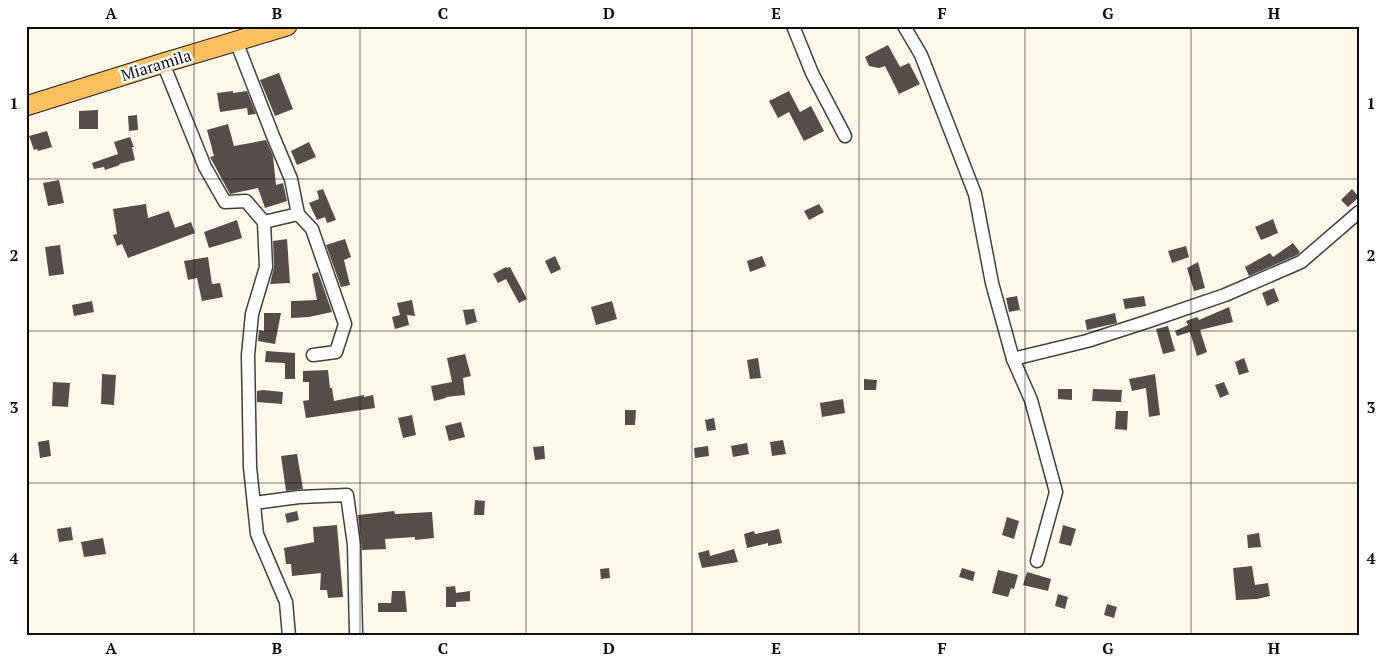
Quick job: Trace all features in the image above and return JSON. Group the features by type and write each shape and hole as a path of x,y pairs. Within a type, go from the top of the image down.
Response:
{"main road":[{"name":"Miaramila","path":"26,106 236,41 258,30 286,26"}],"street":[{"path":"793,26 812,72 845,136"},
{"path":"904,26 921,55 975,194 992,283 1013,359 1031,400 1056,492 1037,561"},
{"path":"236,41 291,179 298,214 312,229 345,324 336,352 313,355"},
{"path":"163,63 205,167 225,202 246,201 264,222 266,267 252,314 248,355 250,467 257,534 286,602 289,636"},
{"path":"1013,359 1087,341 1225,295 1301,262 1359,212"},
{"path":"264,222 298,214"},
{"path":"254,503 299,497 347,495 354,545 356,633"}],"building":[{"path":"888,45 900,67 909,63 920,84 899,94 885,66 879,68 869,66 865,57"},
{"path":"279,73 293,109 275,116 260,80"},
{"path":"233,91 233,93 247,91 256,114 248,115 247,108 220,112 217,93"},
{"path":"789,91 800,112 811,106 824,131 804,141 789,112 778,118 769,101"},
{"path":"98,110 98,129 79,129 79,111"},
{"path":"137,115 138,130 129,131 128,116"},
{"path":"228,124 234,146 266,140 273,156 276,185 283,183 287,201 265,208 258,188 230,194 210,157 214,156 207,130"},
{"path":"47,131 52,147 38,151 37,149 34,150 29,136"},
{"path":"130,137 134,147 132,147 135,160 105,170 104,167 94,169 92,163 118,154 114,142"},
{"path":"309,142 316,157 297,165 291,151"},
{"path":"59,180 64,203 48,206 43,183"},
{"path":"323,189 336,220 327,223 325,217 317,220 309,203 319,199 317,191"},
{"path":"1352,189 1359,197 1348,207 1341,200"},
{"path":"146,204 148,218 169,211 175,228 191,222 195,233 128,258 122,244 117,246 113,235 117,234 113,209"},
{"path":"819,204 824,212 809,220 804,211"},
{"path":"1273,219 1278,233 1261,240 1255,227"},
{"path":"237,220 242,238 209,248 204,232"},
{"path":"287,239 290,283 270,284 274,267 273,241"},
{"path":"345,239 351,257 344,260 350,285 341,287 326,245"},
{"path":"1293,243 1300,252 1297,255 1249,276 1245,267 1270,253 1273,257"},
{"path":"60,245 64,274 49,276 45,247"},
{"path":"1186,246 1189,257 1172,263 1168,251"},
{"path":"555,256 561,269 551,274 545,261"},
{"path":"762,256 766,266 750,272 747,261"},
{"path":"208,257 212,284 220,283 223,297 202,301 197,278 188,280 184,261"},
{"path":"1198,262 1205,288 1194,291 1187,268"},
{"path":"506,267 510,267 527,299 519,303 506,279 498,283 493,274"},
{"path":"318,272 332,312 309,317 291,318 291,301 317,300 312,274"},
{"path":"1274,288 1279,301 1267,306 1262,293"},
{"path":"1017,296 1020,310 1009,312 1006,298"},
{"path":"1144,296 1146,306 1125,309 1123,299"},
{"path":"412,300 415,316 407,315 409,325 395,329 392,317 400,315 397,303"},
{"path":"92,301 94,312 74,316 72,305"},
{"path":"612,301 617,319 596,325 591,307"},
{"path":"1229,307 1233,322 1200,330 1207,352 1197,356 1190,332 1177,336 1175,331 1188,325 1186,321 1197,317 1199,320"},
{"path":"474,309 477,322 466,325 463,310"},
{"path":"264,313 281,313 275,344 258,341 259,330 264,331"},
{"path":"1115,313 1117,323 1087,330 1085,320"},
{"path":"1168,326 1175,351 1163,354 1156,329"},
{"path":"266,351 295,353 295,379 285,379 285,363 265,362"},
{"path":"465,354 471,376 463,378 465,395 446,397 434,401 431,386 452,382 447,358"},
{"path":"758,358 761,378 750,379 747,360"},
{"path":"1244,358 1249,372 1239,375 1235,362"},
{"path":"328,370 334,401 373,395 375,408 306,418 303,401 309,400 309,382 303,382 303,371"},
{"path":"102,374 116,375 114,405 101,404"},
{"path":"1155,374 1160,415 1149,417 1146,388 1132,391 1129,379"},
{"path":"864,379 877,380 876,390 864,390"},
{"path":"53,382 70,383 68,407 52,406"},
{"path":"1224,382 1229,394 1220,398 1215,385"},
{"path":"1058,389 1072,389 1072,400 1058,399"},
{"path":"1093,389 1122,390 1121,402 1092,401"},
{"path":"257,391 283,392 282,404 257,402"},
{"path":"843,399 845,413 822,417 820,403"},
{"path":"625,410 636,410 635,425 625,425"},
{"path":"1116,411 1128,411 1127,430 1115,429"},
{"path":"412,415 416,435 403,438 398,418"},
{"path":"714,418 716,430 707,431 705,420"},
{"path":"461,422 465,437 449,441 445,426"},
{"path":"49,440 51,456 40,458 38,442"},
{"path":"783,440 786,454 772,456 770,442"},
{"path":"747,443 749,454 733,457 731,446"},
{"path":"544,446 545,459 535,460 533,447"},
{"path":"708,446 709,456 695,458 694,448"},
{"path":"297,454 303,489 286,491 281,456"},
{"path":"475,500 485,501 484,515 474,515"},
{"path":"297,511 299,520 287,523 285,514"},
{"path":"394,511 395,514 432,512 434,538 415,540 415,537 385,539 386,549 362,550 358,515"},
{"path":"1007,517 1019,521 1014,539 1002,535"},
{"path":"337,525 343,597 328,598 327,590 320,590 321,573 292,576 291,564 286,564 284,548 314,542 313,527"},
{"path":"1063,525 1076,529 1071,546 1059,543"},
{"path":"71,527 73,540 59,542 57,529"},
{"path":"779,529 782,543 768,546 768,543 747,548 744,534 754,531 755,534"},
{"path":"1259,533 1261,547 1248,548 1247,535"},
{"path":"103,538 106,554 84,557 81,542"},
{"path":"734,549 738,562 702,568 698,553 709,550 710,556"},
{"path":"1252,566 1255,585 1268,583 1270,596 1236,600 1233,568"},
{"path":"609,568 610,578 601,579 600,569"},
{"path":"962,568 975,572 973,581 959,577"},
{"path":"998,570 1018,575 1014,589 1011,588 1008,597 992,593"},
{"path":"1027,572 1051,579 1048,591 1023,585"},
{"path":"455,586 456,593 470,591 470,601 456,602 456,607 446,607 446,587"},
{"path":"392,591 405,591 407,612 378,612 378,603 391,603"},
{"path":"1058,594 1068,597 1065,609 1055,606"},
{"path":"1107,604 1117,607 1114,618 1104,615"}]}
